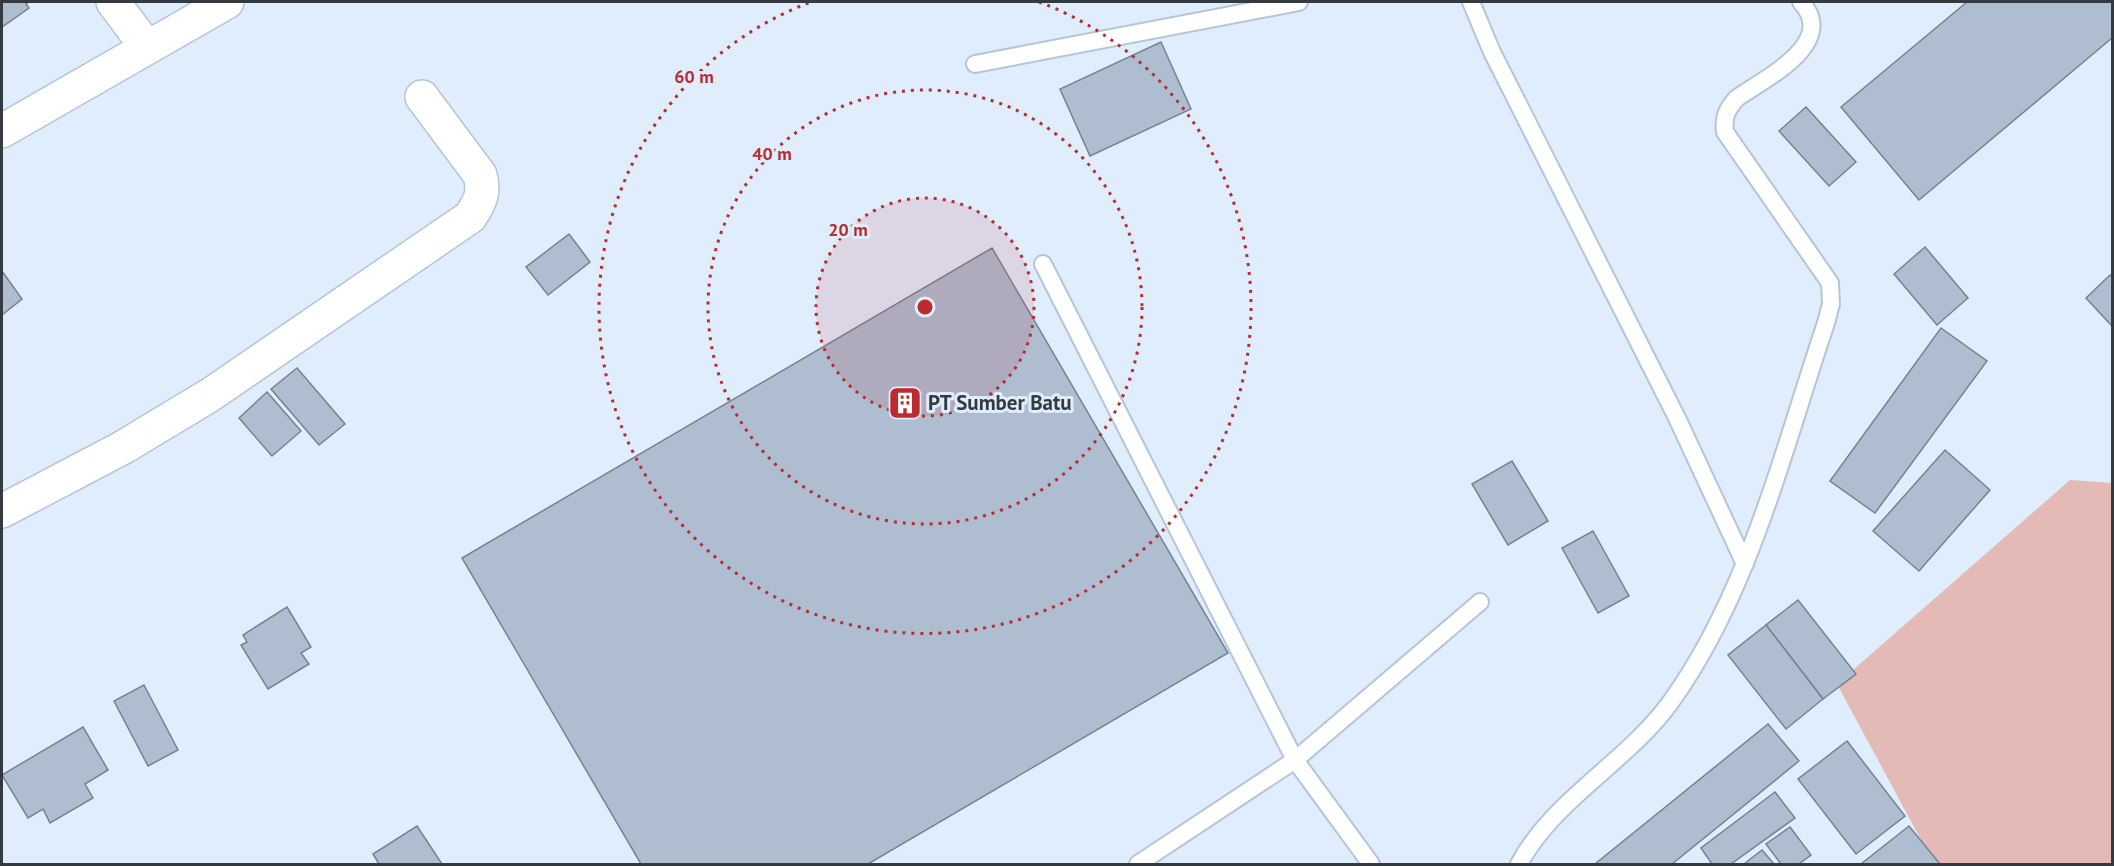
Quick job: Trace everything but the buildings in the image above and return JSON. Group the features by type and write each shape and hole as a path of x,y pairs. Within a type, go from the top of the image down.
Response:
{"street":[{"path":"113,2 146,46"},
{"path":"2,131 146,46 227,2"},
{"path":"2,511 122,448 210,395 470,217 480,202 483,188 480,175 422,97"}],"lane":[{"path":"975,64 1299,2"},
{"path":"1471,2 1492,52 1677,418 1745,564"},
{"path":"1519,864 1528,848 1555,816 1624,754 1669,704 1710,640 1745,564 1831,304 1830,283 1725,132 1724,120 1728,108 1737,98 1803,49 1811,36 1810,20 1801,2"},
{"path":"1043,264 1295,760 1371,864"},
{"path":"1138,864 1295,760 1480,602"}],"shaded area":[{"path":"2070,480 2112,483 2112,864 1934,864 1837,684"}],"place":[{"name":"PT Sumber Batu","path":"905,403"}]}
